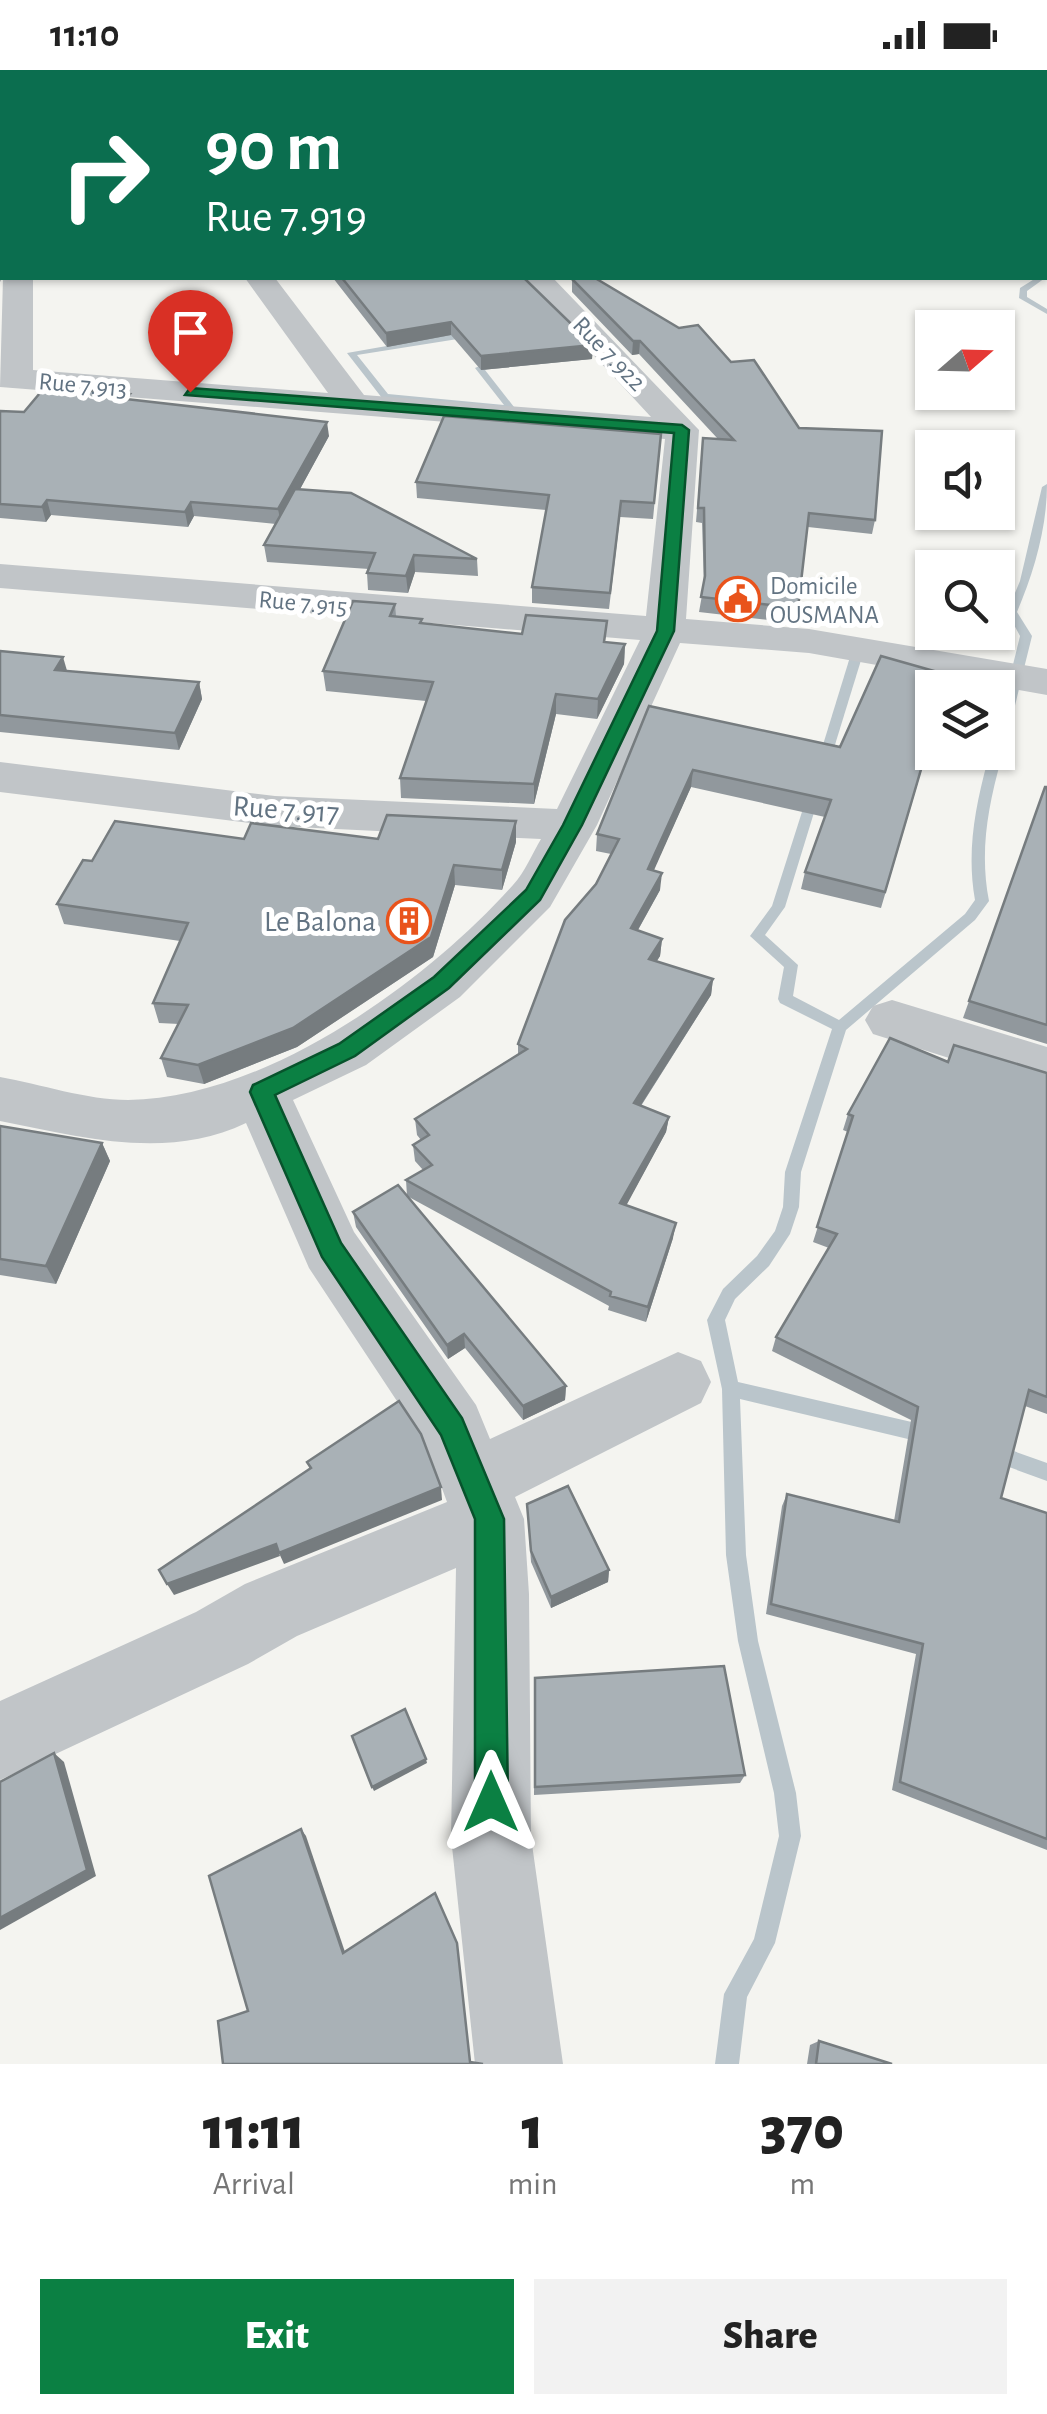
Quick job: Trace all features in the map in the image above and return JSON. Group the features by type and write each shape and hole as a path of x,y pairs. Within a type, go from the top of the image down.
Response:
{"street":[{"path":"9,378 18,280"},
{"path":"261,280 352,402"},
{"name":"Rue 7.922","path":"540,280 682,430"},
{"name":"Rue 7.913","path":"9,378 682,430"},
{"path":"0,1099 126,1123 215,1112 347,1050 442,983 533,894 572,825 666,631 682,430"},
{"name":"Rue 7.915","path":"0,576 838,644 1047,682"},
{"name":"Rue 7.917","path":"0,777 274,811 572,825"},
{"path":"892,1020 1047,1068"},
{"path":"262,1092 331,1249 452,1427 481,1500 491,1837 519,2064"},
{"path":"0,1740 222,1638 481,1500 678,1382"}],"building":[{"path":"344,280 526,280 593,345 481,356 451,322 386,333"},
{"path":"573,280 598,280 679,328 698,325 731,362 754,360 799,428 882,431 875,520 809,513 798,608 701,597 705,576 704,508 698,508 703,438 734,440 640,341 633,341"},
{"path":"45,387 130,394 126,399 327,422 278,509 191,502 185,512 47,500 42,507 0,504 0,411 24,412"},
{"path":"444,416 661,434 654,503 621,501 610,593 532,587 549,495 416,482"},
{"path":"295,489 351,493 477,559 414,555 406,576 367,573 375,553 264,545"},
{"path":"353,601 395,604 390,616 422,619 420,623 522,634 526,615 607,621 604,642 625,644 598,699 556,694 534,784 400,778 433,682 323,671"},
{"path":"0,651 63,657 55,670 199,682 175,733 0,715"},
{"path":"881,656 930,670 915,670 915,770 921,770 885,892 805,872 831,800 693,770 648,869 662,873 631,928 662,939 649,959 713,979 634,1103 669,1117 620,1203 676,1223 648,1307 610,1296 611,1292 406,1180 432,1165 413,1145 429,1135 415,1119 527,1049 518,1044 565,920 596,884 619,839 597,834 649,706 840,747"},
{"path":"1047,787 1047,1025 969,1001"},
{"path":"387,815 516,821 502,870 454,865 431,937 293,1028 198,1065 161,1058 188,1005 153,1003 188,923 57,904 83,860 92,861 115,821 244,839 251,823 378,839"},
{"path":"890,1038 948,1062 954,1045 1047,1073 1047,1397 1029,1390 1001,1498 1047,1513 1047,1839 900,1782 923,1644 771,1604 787,1494 899,1522 918,1407 776,1337 837,1234 817,1227 853,1116 848,1114"},
{"path":"0,1126 102,1143 46,1266 0,1259"},
{"path":"398,1185 566,1386 523,1406 464,1334 447,1345 353,1212"},
{"path":"399,1401 421,1434 441,1487 279,1553 276,1544 167,1584 159,1570 311,1468 307,1462"},
{"path":"568,1486 609,1570 551,1597 531,1551 527,1504"},
{"path":"724,1666 745,1775 535,1787 535,1678"},
{"path":"405,1709 426,1759 372,1787 352,1736"},
{"path":"54,1753 87,1870 0,1918 0,1782"},
{"path":"301,1829 343,1953 435,1893 457,1943 470,2062 483,2064 223,2064 218,2021 248,2011 209,1876"},
{"path":"819,2041 892,2064 816,2064"}],"waterway":[{"path":"1038,280 1023,290 1023,298 1047,312"},
{"path":"466,335 490,366 479,368 511,409 385,396 351,353 466,335"},
{"path":"1015,680 1026,636 1012,612 1025,581 1047,487"},
{"path":"824,761 856,657"},
{"path":"840,1027 970,917 982,901 977,844 992,770"},
{"path":"814,793 778,907 757,936 791,965 785,999 840,1027"},
{"path":"731,1389 716,1320 729,1294 763,1261 782,1234 791,1207 793,1172 840,1027"},
{"path":"727,2064 736,1994 764,1943 790,1836 785,1793 748,1641 736,1555 731,1389"},
{"path":"731,1389 929,1435"},
{"path":"994,1453 1047,1472"}],"place":[{"name":"Domicile OUSMANA","path":"738,599"},
{"name":"Le Balona","path":"409,921"}],"route":[{"path":"190,392 682,430 683,456 666,631 572,825 533,894 442,983 347,1050 262,1092 331,1249 452,1427 489,1519 493,1594 491,1802"}]}
